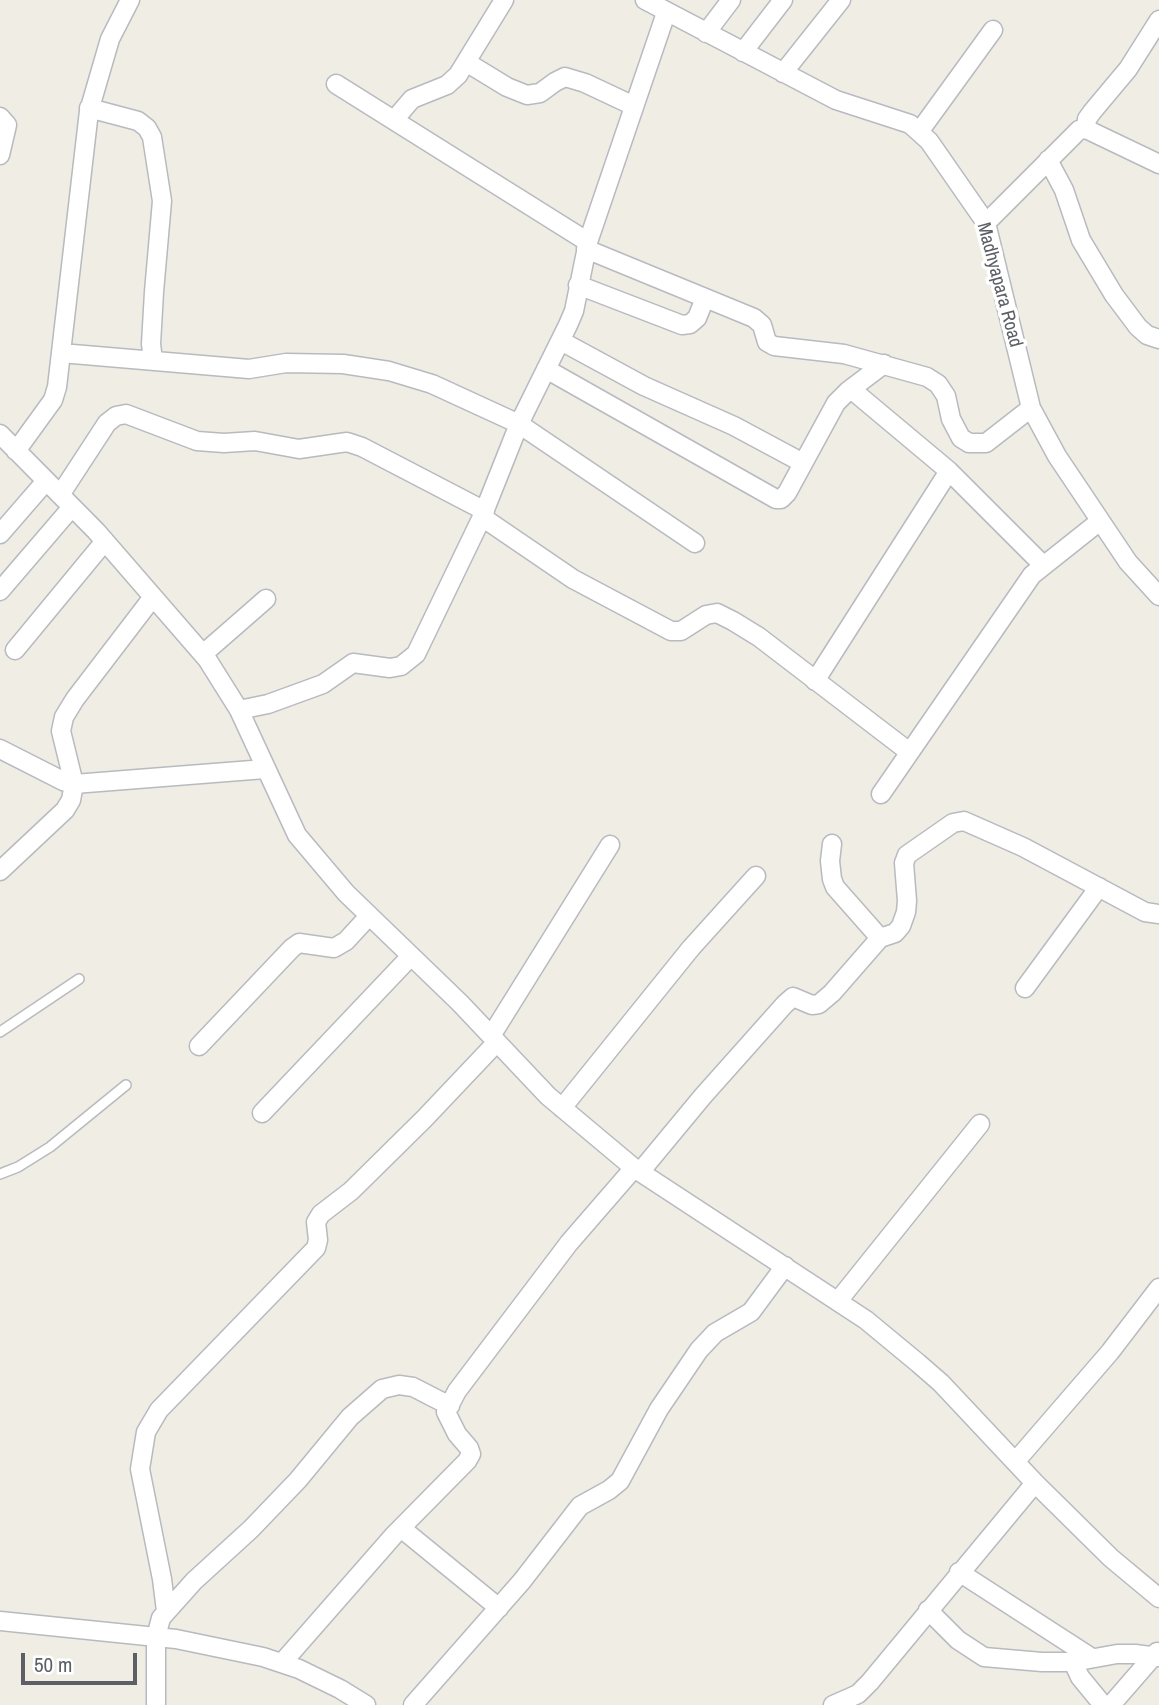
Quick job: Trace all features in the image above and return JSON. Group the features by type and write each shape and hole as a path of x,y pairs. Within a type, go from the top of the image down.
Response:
{"street":[{"path":"16,451 53,400 57,387 89,108 110,39 130,0"},
{"path":"394,120 412,99 447,85 458,75 504,0"},
{"name":"Madhyapara Road","path":"645,0 836,100 910,124 929,141 986,223 1031,408 1057,456 1100,521 1128,562 1159,596"},
{"path":"706,33 731,0"},
{"path":"743,52 783,0"},
{"path":"783,73 841,0"},
{"path":"239,710 268,704 323,684 353,663 390,668 407,663 416,654 483,514 519,424 574,311 587,245 666,13"},
{"path":"1086,129 1092,112 1128,69 1159,20"},
{"path":"919,132 993,30"},
{"path":"467,62 507,87 527,95 540,93 565,77 585,83 634,106"},
{"path":"336,84 587,245 754,318 762,325 767,342 774,346 844,354 926,377 938,384 946,396 956,430 961,438 969,443 986,443 1031,408"},
{"path":"89,108 138,121 147,128 152,137 162,201 151,344 153,360"},
{"path":"0,117 7,125 0,155"},
{"path":"986,223 1079,130 1086,129 1159,164"},
{"path":"1048,160 1064,190 1082,240 1114,295 1138,327 1159,340"},
{"path":"578,285 682,325 690,324 697,318 705,298"},
{"path":"561,341 644,386 734,426 803,463"},
{"path":"61,353 249,369 286,363 332,364 389,371 432,384 519,424 695,543"},
{"path":"546,369 776,499 781,499 836,403 884,364"},
{"path":"851,389 948,471 1043,565"},
{"path":"0,591 66,501 107,423 116,416 125,414 197,441 256,441 299,449 347,442 362,447 483,514 573,579 671,631 681,631 706,615 717,613 759,637 908,751"},
{"path":"1,436 105,541 203,654 239,710 297,835 346,893 548,1096 637,1170 866,1320 941,1383 1035,1483 1111,1558 1159,1598"},
{"path":"815,681 948,471"},
{"path":"0,534 46,481"},
{"path":"881,794 908,751 1032,575 1100,521"},
{"path":"15,650 105,541"},
{"path":"0,871 65,810 71,800 74,784 61,731 64,717 153,597"},
{"path":"203,654 266,599"},
{"path":"2,755 74,784 265,769"},
{"path":"282,1663 401,1528 471,1454 446,1412 457,1391 561,1253 785,1004 793,997 812,1005 819,1004 880,938 895,933 901,926 907,901 904,863 907,855 953,823 964,821 1023,847 1145,912 1159,914"},
{"path":"832,844 830,861 835,887 880,938"},
{"path":"166,1611 140,1469 146,1432 159,1410 316,1248 316,1222 321,1214 351,1191 424,1119 494,1039 610,845"},
{"path":"562,1108 691,948 756,876"},
{"path":"1025,988 1100,887"},
{"path":"199,1046 292,948 299,943 334,948 346,941 369,916"},
{"path":"262,1113 411,956"},
{"path":"838,1301 980,1124"},
{"path":"413,1705 499,1608 580,1506 620,1481 659,1409 699,1350 715,1333 751,1312 785,1266"},
{"path":"1015,1462 1110,1352 1159,1289"},
{"path":"156,1705 156,1637 158,1625 166,1611 298,1480 350,1417 382,1389 399,1385 413,1387 450,1406"},
{"path":"833,1705 858,1694 870,1682 1035,1483"},
{"path":"401,1528 499,1608"},
{"path":"959,1572 1092,1658"},
{"path":"928,1610 958,1640 984,1657 1073,1662 1135,1654 1157,1655"},
{"path":"0,1621 176,1639 226,1649 282,1663 340,1689 366,1705"},
{"path":"1111,1705 1157,1655"},
{"path":"1073,1662 1080,1677 1103,1705"}],"lane":[{"path":"0,1032 79,979"},
{"path":"0,1174 18,1167 50,1147 127,1085"}]}
